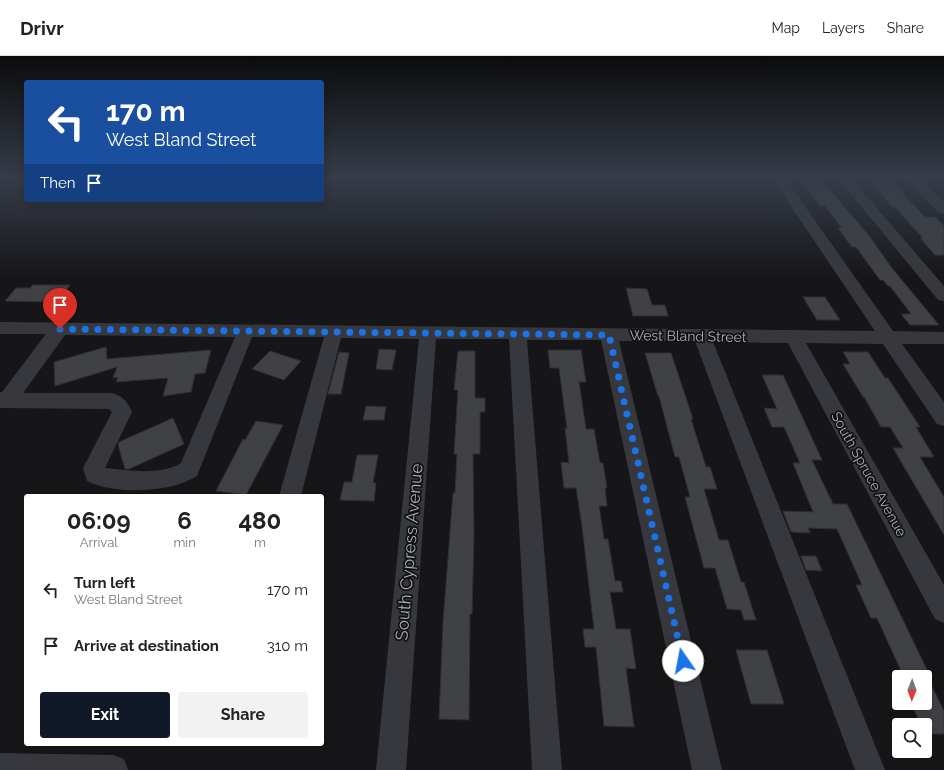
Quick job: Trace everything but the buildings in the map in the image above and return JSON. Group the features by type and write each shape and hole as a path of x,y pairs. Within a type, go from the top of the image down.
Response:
{"street":[{"path":"801,211 944,418"},
{"path":"872,211 944,296"},
{"name":"West Bland Street","path":"0,328 944,338"},
{"path":"4,400 60,329"},
{"path":"4,400 112,401 119,405 122,412 94,468 95,474 103,478 175,478 189,469 246,331"},
{"path":"291,494 334,332"},
{"name":"South Cypress Avenue","path":"391,770 428,333"},
{"path":"518,334 547,770"},
{"path":"609,335 707,770"},
{"path":"702,336 870,770"},
{"name":"South Spruce Avenue","path":"794,337 944,610"},
{"path":"0,768 113,770"}],"route":[{"path":"60,329 609,335 683,661"}]}
